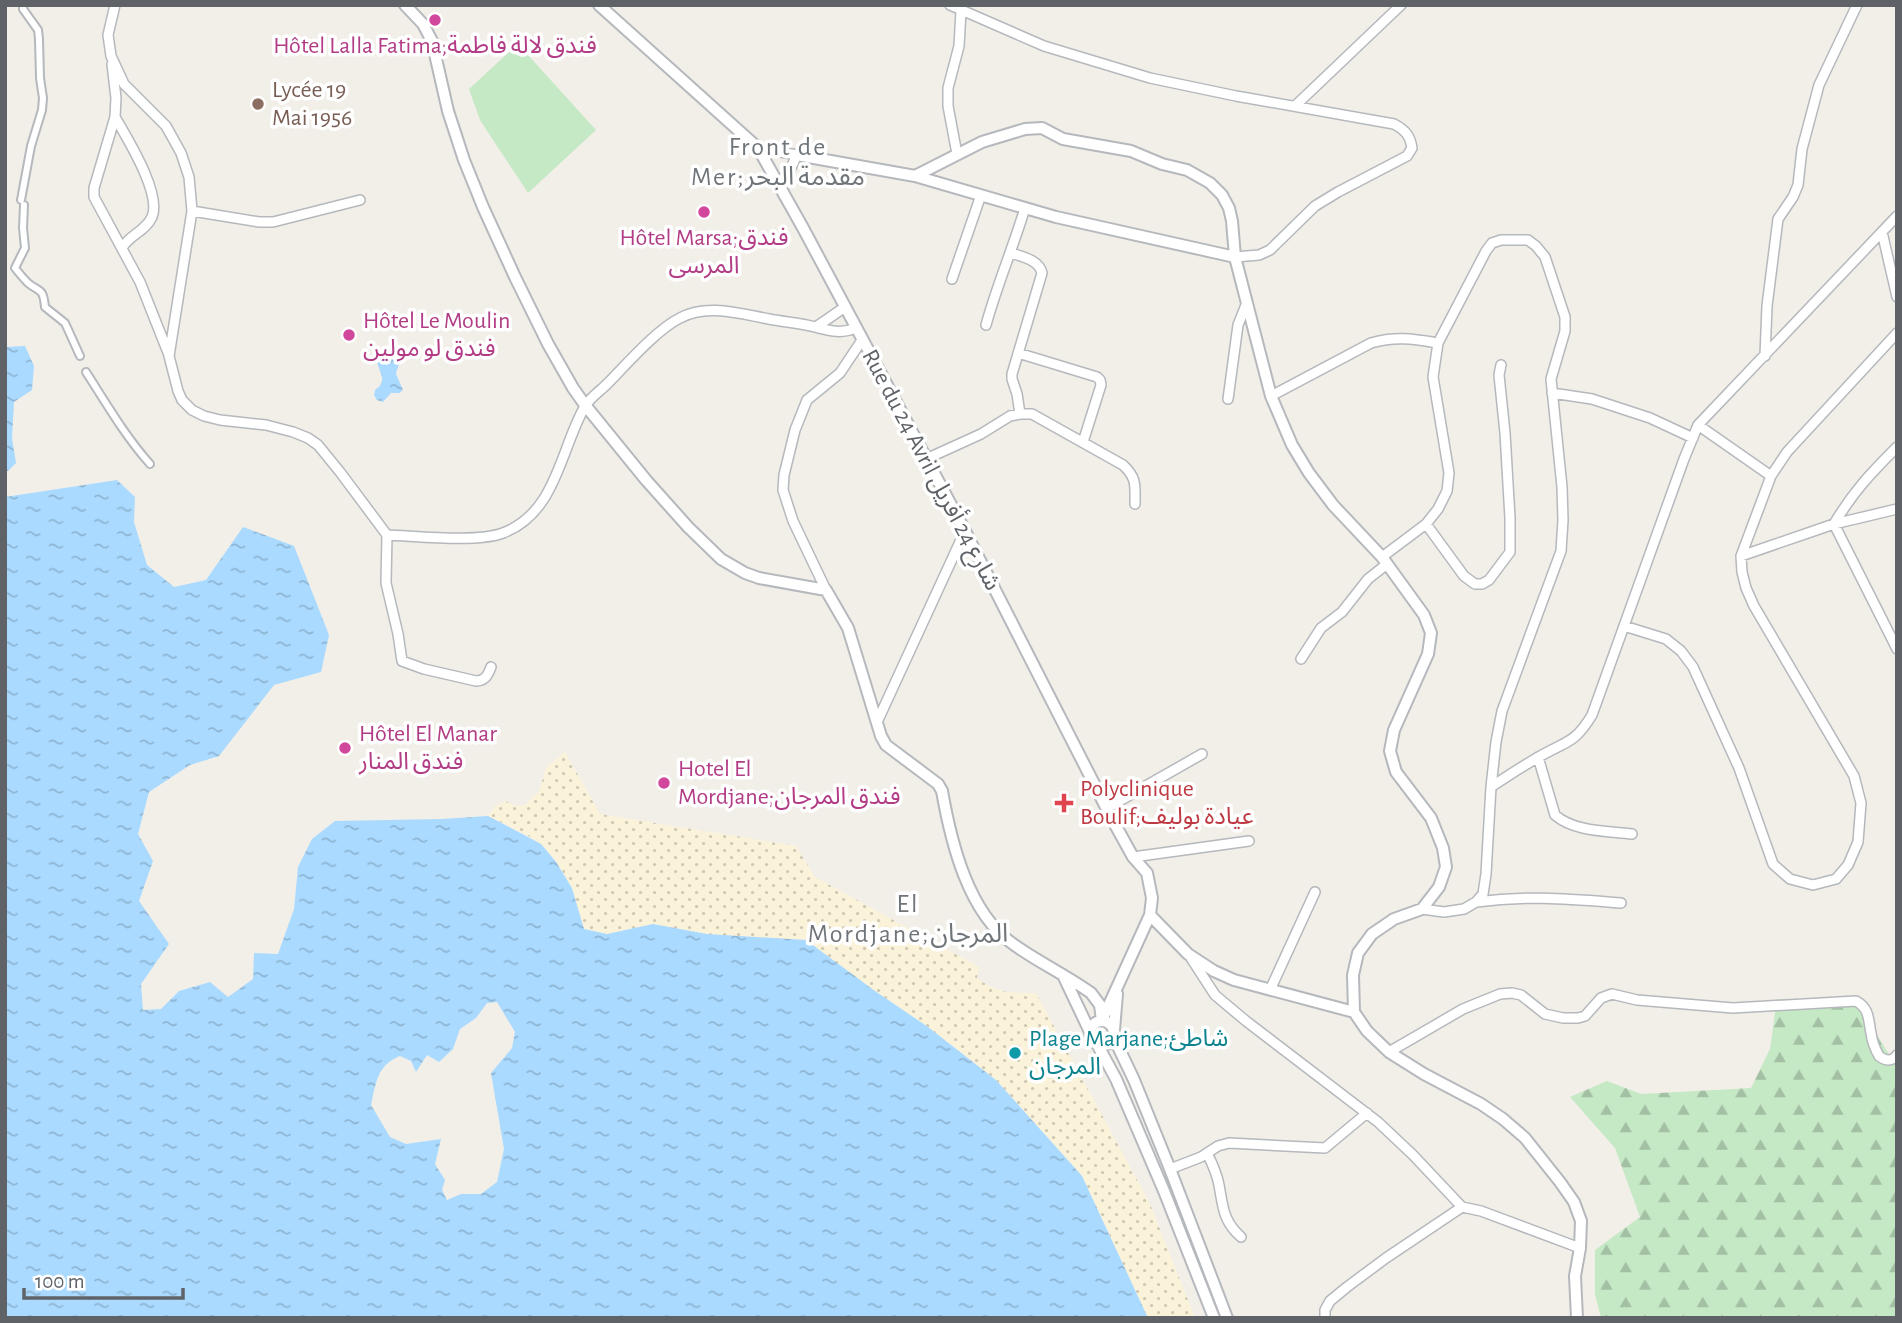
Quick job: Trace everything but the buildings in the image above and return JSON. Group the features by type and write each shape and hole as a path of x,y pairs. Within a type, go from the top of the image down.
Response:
{"street":[{"path":"23,5 38,30 43,98 31,146 23,202 25,248 15,268 30,285 41,291 45,307 65,323 79,356"},
{"path":"115,5 108,35 116,98 115,117 94,188 94,197 150,304 182,400 192,410 204,416 266,425 293,432 318,444 387,535 386,583 402,661 476,681 486,677 491,667"},
{"path":"405,5 423,24 432,41 448,111 464,160 514,277 548,344 585,405 654,489 721,559 759,578 826,590"},
{"name":"Rue du 24 Avril شارع 24 أفريل","path":"599,5 758,148 965,531 1133,857 1147,873 1152,898 1150,915 1102,1021"},
{"path":"1295,106 1401,5"},
{"path":"1765,356 1767,306 1778,219 1798,185 1802,149 1819,85 1857,5"},
{"path":"758,148 915,176 1056,217 1235,257 1259,255 1270,250 1315,206 1407,156 1412,148 1405,130 1394,124 1150,78 1044,46 955,7"},
{"path":"955,7 961,11 959,46 948,89 948,106 957,154"},
{"path":"111,56 124,84 166,126 190,177 192,211 169,356"},
{"path":"115,117 129,140 154,204 149,223 122,248"},
{"path":"915,176 1001,135 1042,128 1063,138 1131,151 1162,164 1187,170 1210,183 1226,201 1231,215 1235,257 1246,305 1271,396 1293,445 1309,473 1333,505 1384,561 1424,615 1431,632 1428,654 1394,730 1390,751 1396,772 1431,818 1443,848 1446,867 1439,887 1422,909"},
{"path":"781,189 797,155"},
{"path":"952,279 981,195"},
{"path":"192,211 273,222 360,201"},
{"path":"986,326 1025,208"},
{"path":"1491,788 1538,757 1574,740 1583,730 1592,715 1699,425 1897,216"},
{"path":"1882,232 1897,297"},
{"path":"1301,659 1321,628 1348,606 1384,561 1426,524 1438,509 1447,491 1449,472 1433,377 1438,343 1492,243 1501,240 1528,240 1545,257 1565,317 1565,331 1551,379 1562,487 1561,551 1502,710 1491,788 1483,894 1464,909 1444,912 1422,909 1394,919 1372,934 1358,953 1353,975 1354,1012 1367,1031 1390,1052 1503,1119 1525,1138 1543,1159 1574,1202 1581,1221 1575,1276 1577,1318"},
{"path":"1011,253 1034,262 1042,273 1012,379 1020,414"},
{"path":"1228,399 1238,325 1246,305"},
{"path":"816,327 845,307"},
{"path":"387,535 484,537 502,533 515,526 536,510 546,495 585,405 666,326 691,313 725,311 835,332 856,328"},
{"path":"1624,626 1666,639 1681,650 1693,667 1739,768 1773,864 1790,879 1813,885 1836,879 1848,865 1858,842 1861,803 1854,776 1754,606 1746,588 1741,556 1771,476 1787,452 1897,333"},
{"path":"1271,396 1371,343 1402,338 1438,343"},
{"path":"862,340 840,373 807,400 796,430 783,483 786,501 799,536 848,628 881,736 886,745 938,784 958,859 971,892 989,922 1011,944 1082,986 1097,999 1102,1021"},
{"path":"1018,353 1100,380 1083,442"},
{"path":"1426,524 1464,576 1475,583 1482,584 1489,580 1510,552 1510,506 1499,375 1501,365"},
{"path":"86,372 150,464"},
{"path":"1552,393 1592,399 1650,418 1693,438"},
{"path":"926,459 981,434 1010,416 1032,414 1123,465 1132,473 1135,504"},
{"path":"1699,425 1771,476"},
{"path":"1834,524 1862,482 1897,447"},
{"path":"1741,556 1834,524 1897,509"},
{"path":"1834,524 1897,649"},
{"path":"878,720 965,531"},
{"path":"1107,808 1202,754"},
{"path":"1538,757 1555,815 1584,828 1632,834"},
{"path":"1133,857 1249,841"},
{"path":"1270,990 1315,892"},
{"path":"1476,902 1541,897 1621,903"},
{"path":"1150,915 1188,954 1215,995 1367,1114 1413,1155 1462,1207 1481,1211 1580,1248"},
{"path":"1188,954 1234,980 1354,1012"},
{"path":"1061,973 1122,1091 1214,1318"},
{"path":"1093,1038 1106,1044 1114,1034 1117,987"},
{"path":"1390,1052 1463,1009 1500,994 1512,993 1521,995 1545,1014 1563,1018 1586,1016 1601,998 1612,994 1637,1000 1733,1009 1856,1001 1868,1012 1871,1035 1879,1056 1887,1061 1897,1055"},
{"path":"1093,1038 1095,1024 1102,1021 1111,1025 1227,1318"},
{"path":"1170,1169 1229,1143 1325,1148 1367,1114"},
{"path":"1208,1153 1216,1173 1224,1214 1233,1230 1241,1237"},
{"path":"1325,1318 1325,1310 1330,1301 1347,1287 1462,1207"}],"green space":[{"path":"518,44 596,130 528,193 480,120 469,89"},
{"path":"1777,999 1856,1002 1897,1067 1897,1318 1601,1318 1595,1294 1595,1250 1640,1217 1615,1148 1570,1097 1607,1081 1641,1094 1751,1088 1770,1049"}],"sand":[{"name":"Plage Marjane;شاطئ المرجان","path":"565,752 600,814 796,846 815,877 979,967 977,978 985,983 1005,992 1036,993 1150,1204 1195,1318 1148,1318 1082,1176 996,1080 928,1027 875,991 707,934 653,924 607,934 584,928 569,884 550,854 531,837 488,816 495,806 505,801 516,806 525,805 539,792 546,768"}],"water":[{"path":"25,346 34,366 32,390 14,402 12,438 16,463 5,471 5,347"},
{"path":"392,347 400,357 396,374 403,390 391,393 383,402 377,400 374,395 382,379 376,356 380,350"},
{"path":"117,480 135,497 134,522 147,565 174,587 206,580 243,527 294,546 329,635 321,672 274,685 219,756 190,765 149,792 138,834 153,861 139,901 169,944 141,984 143,1010 161,1009 179,991 210,982 228,997 253,979 254,953 278,954 294,909 298,867 312,839 335,821 488,816 541,844 572,888 584,929 607,934 653,924 707,934 806,940 928,1027 996,1080 1082,1176 1148,1318 5,1318 5,497","holes":["497,1002 515,1032 512,1048 491,1073 504,1149 497,1182 481,1194 461,1194 447,1200 442,1190 445,1180 435,1164 441,1139 406,1144 390,1137 371,1105 379,1076 386,1064 400,1056 411,1061 416,1072 427,1055 439,1062 453,1049 460,1029 476,1018 487,1003"]}],"place":[{"name":"Hôtel Lalla Fatima;فندق لالة فاطمة","path":"435,20"},
{"name":"Lycée 19 Mai 1956","path":"258,104"},
{"name":"Hôtel Marsa;فندق المرسى","path":"704,212"},
{"name":"Hôtel Le Moulin فندق لو مولين","path":"349,335"},
{"name":"Hôtel El Manar فندق المنار","path":"345,748"},
{"name":"Hotel El Mordjane;فندق المرجان","path":"664,783"},
{"name":"Polyclinique Boulif;عيادة بوليف","path":"1064,803"},
{"name":"Plage Marjane;شاطئ المرجان","path":"1015,1053"}],"district":[{"name":"Front de Mer;مقدمة البحر","path":"778,162"},
{"name":"El Mordjane;المرجان","path":"908,919"}]}
